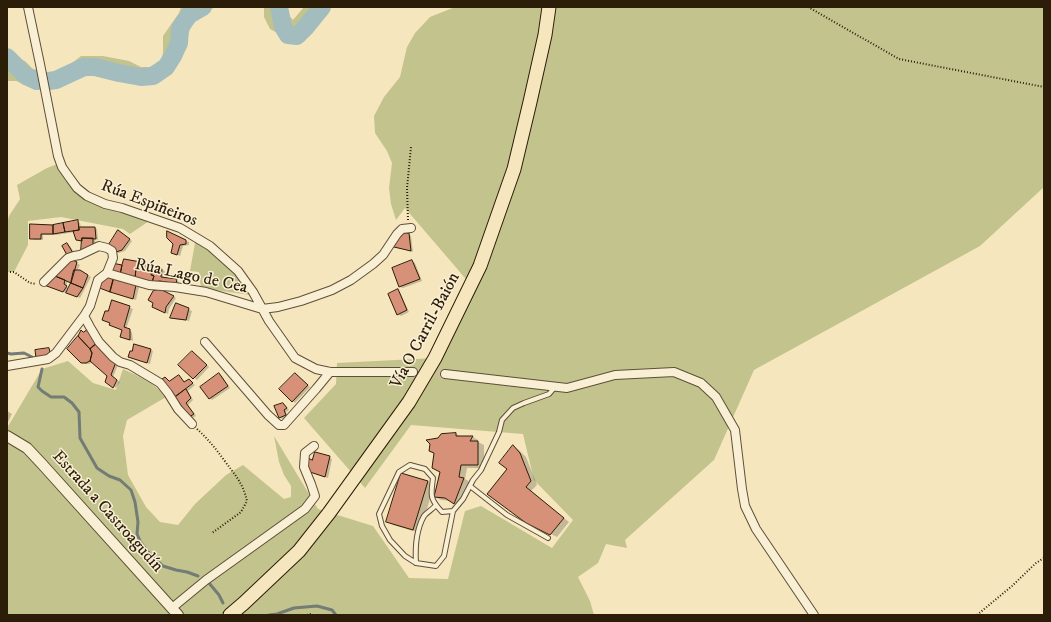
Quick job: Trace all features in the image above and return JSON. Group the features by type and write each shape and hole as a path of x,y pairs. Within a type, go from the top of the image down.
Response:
{"highway":[{"name":"Vía O Carril-Baión","path":"230,615 299,551 329,513 409,402 435,358 480,266 514,169 545,35 548,7"}],"street":[{"name":"Rúa Espiñeiros","path":"28,7 58,156 62,167 77,188 87,196 105,204 122,208 180,228 210,246 238,270 253,292 269,321 295,358 316,369 330,372 413,372"},
{"path":"402,229 411,228"},
{"name":"Rúa Lago de Cea","path":"107,273 149,285 176,287 206,292 262,309 278,307 332,290 351,280 383,255 402,229"},
{"name":"Rúa Lago de Cea","path":"7,366 48,359 56,353 90,306 98,280 107,273 113,258 112,251 99,246 80,255 68,258 44,282"},
{"path":"84,316 99,342 120,362 130,365 160,382 168,392 178,410 192,424"},
{"path":"205,342 279,426 284,425 330,372"},
{"path":"445,374 567,388 615,375 674,372 701,383 716,397 735,430 745,506 756,529 814,615"},
{"name":"Estrada a Castroagudín","path":"7,436 27,448 175,612"},
{"path":"175,612 206,580 305,509 315,496 304,467 305,453 314,446"}],"lane":[{"path":"453,511 442,512 431,496 434,478 425,469 410,465 399,472 379,514 382,526 390,540 405,556 416,563 436,566 444,556 453,511 463,499 472,480 481,470 499,432 502,420 513,408 549,394 556,387"},
{"path":"470,486 507,515 548,538"},
{"path":"416,563 415,545 420,528 425,515 433,510 436,505"}],"path":[{"path":"808,7 899,59 1044,87"},
{"path":"402,229 408,220 407,188 411,147"},
{"path":"7,272 14,272 30,283 35,284 44,282"},
{"path":"192,424 206,437 234,471 245,491 247,501 242,512 212,533"},
{"path":"977,615 1012,586 1036,563 1044,558"},
{"path":"307,615 311,614"}],"green space":[{"path":"181,7 216,7 202,13 191,26 184,47 169,71 148,81 91,71 58,85 36,89 16,81 7,81 7,50 26,62 33,69 50,73 68,66 81,56 103,56 129,61 141,67 150,67 161,62 163,53 163,36 179,13"},
{"path":"264,7 286,7 287,13 293,20 304,7 330,7 307,37 295,42 270,29 264,17"},
{"path":"455,7 1044,7 1044,187 980,246 754,370 714,460 625,540 627,548 606,544 598,563 578,577 590,601 594,615 7,615 7,428 42,369 68,361 93,383 116,390 123,369 152,384 166,397 127,420 123,436 128,475 146,507 160,522 178,525 195,504 226,475 243,465 284,499 291,497 291,486 284,475 279,462 274,436 318,509 373,526 409,578 448,579 465,511 481,506 552,548 573,520 534,480 523,434 411,425 365,488 304,418 336,384 337,363 435,358 471,285 405,208 396,220 391,204 389,188 392,163 387,151 375,133 374,116 384,97 400,77 407,47 415,33 430,17"},
{"path":"60,163 87,196 152,219 130,234 123,229 61,217 28,221 28,245 14,272 7,272 7,223 9,216 20,199 17,185 47,168"},
{"path":"191,235 238,271 257,300 250,295 201,288 199,272 190,271 195,243"}],"building":[{"path":"78,220 79,230 65,232 63,223"},
{"path":"63,223 65,232 53,234 53,225"},
{"path":"30,224 53,225 53,234 41,234 41,239 30,239"},
{"path":"79,227 95,227 96,239 82,238 82,241 76,240 73,231 79,230"},
{"path":"118,230 130,239 122,250 116,252 108,246"},
{"path":"167,231 186,240 186,244 180,245 177,255 171,253 173,244 167,238"},
{"path":"403,233 409,233 411,251 394,247"},
{"path":"82,238 93,238 93,245 81,251"},
{"path":"67,243 73,253 67,255 62,246"},
{"path":"71,259 77,262 71,283 55,276"},
{"path":"124,259 141,262 139,269 136,268 135,279 120,275"},
{"path":"412,260 420,279 399,287 392,268"},
{"path":"141,262 155,266 151,275 154,276 152,282 135,279 136,268 139,269"},
{"path":"112,263 122,265 120,275 109,272"},
{"path":"155,266 162,269 161,277 177,279 176,284 160,281 152,282 154,276 151,274"},
{"path":"74,270 80,270 88,275 83,288 71,283"},
{"path":"55,276 65,280 64,284 67,286 63,292 44,285"},
{"path":"108,276 114,277 110,292 97,287 100,281"},
{"path":"114,277 136,285 133,299 110,292"},
{"path":"71,283 83,288 77,297 66,293"},
{"path":"160,289 174,296 166,307 165,313 152,307 153,303 148,300 153,291"},
{"path":"398,289 407,310 397,315 388,294"},
{"path":"112,300 130,306 124,327 130,329 130,340 120,337 122,330 109,325 110,323 102,320 105,311 108,311"},
{"path":"176,303 189,308 186,320 170,318"},
{"path":"89,329 97,343 90,349 78,336 81,330 83,332"},
{"path":"78,336 92,353 90,361 86,363 81,363 67,349"},
{"path":"97,343 116,362 111,375 117,380 113,388 105,382 107,376 90,361 92,353 90,349"},
{"path":"134,344 151,349 147,363 128,357"},
{"path":"49,348 50,352 44,357 36,358 35,350"},
{"path":"192,351 207,365 193,379 178,365"},
{"path":"219,373 228,386 209,399 200,387"},
{"path":"295,373 308,385 292,402 279,389"},
{"path":"179,375 184,382 189,379 193,383 175,397 162,379 165,377 169,381"},
{"path":"186,389 191,398 186,403 194,414 189,417 175,397"},
{"path":"283,403 287,408 284,410 286,415 279,418 274,406"},
{"path":"456,433 456,436 473,436 470,441 478,441 478,465 461,465 459,477 464,478 454,504 445,498 434,497 440,472 432,468 434,453 429,451 430,444 426,440 438,438 441,434"},
{"path":"513,445 520,453 531,481 526,487 564,518 550,535 526,523 487,494 507,469 499,463"},
{"path":"315,452 330,456 325,477 310,472 307,465 308,458 312,460"},
{"path":"401,473 428,481 413,530 386,522"}],"waterway":[{"path":"49,81 56,80 84,67 95,67 141,77 153,76 166,67 173,56 179,43 180,28 189,15 203,7"},
{"path":"279,7 283,27 288,35 297,36 322,7"},
{"path":"7,57 26,76 37,81"},
{"path":"7,353 24,353 32,357"},
{"path":"42,369 38,387 51,397 64,397 72,403 79,412 80,438 97,468 109,476 120,480 131,490 135,502 138,522 137,534 141,543 163,566 198,576"},
{"path":"209,583 219,595 223,603"},
{"path":"269,615 294,608 317,606 332,610 336,615"}],"tunnel":[{"path":"413,372 445,374"}]}
